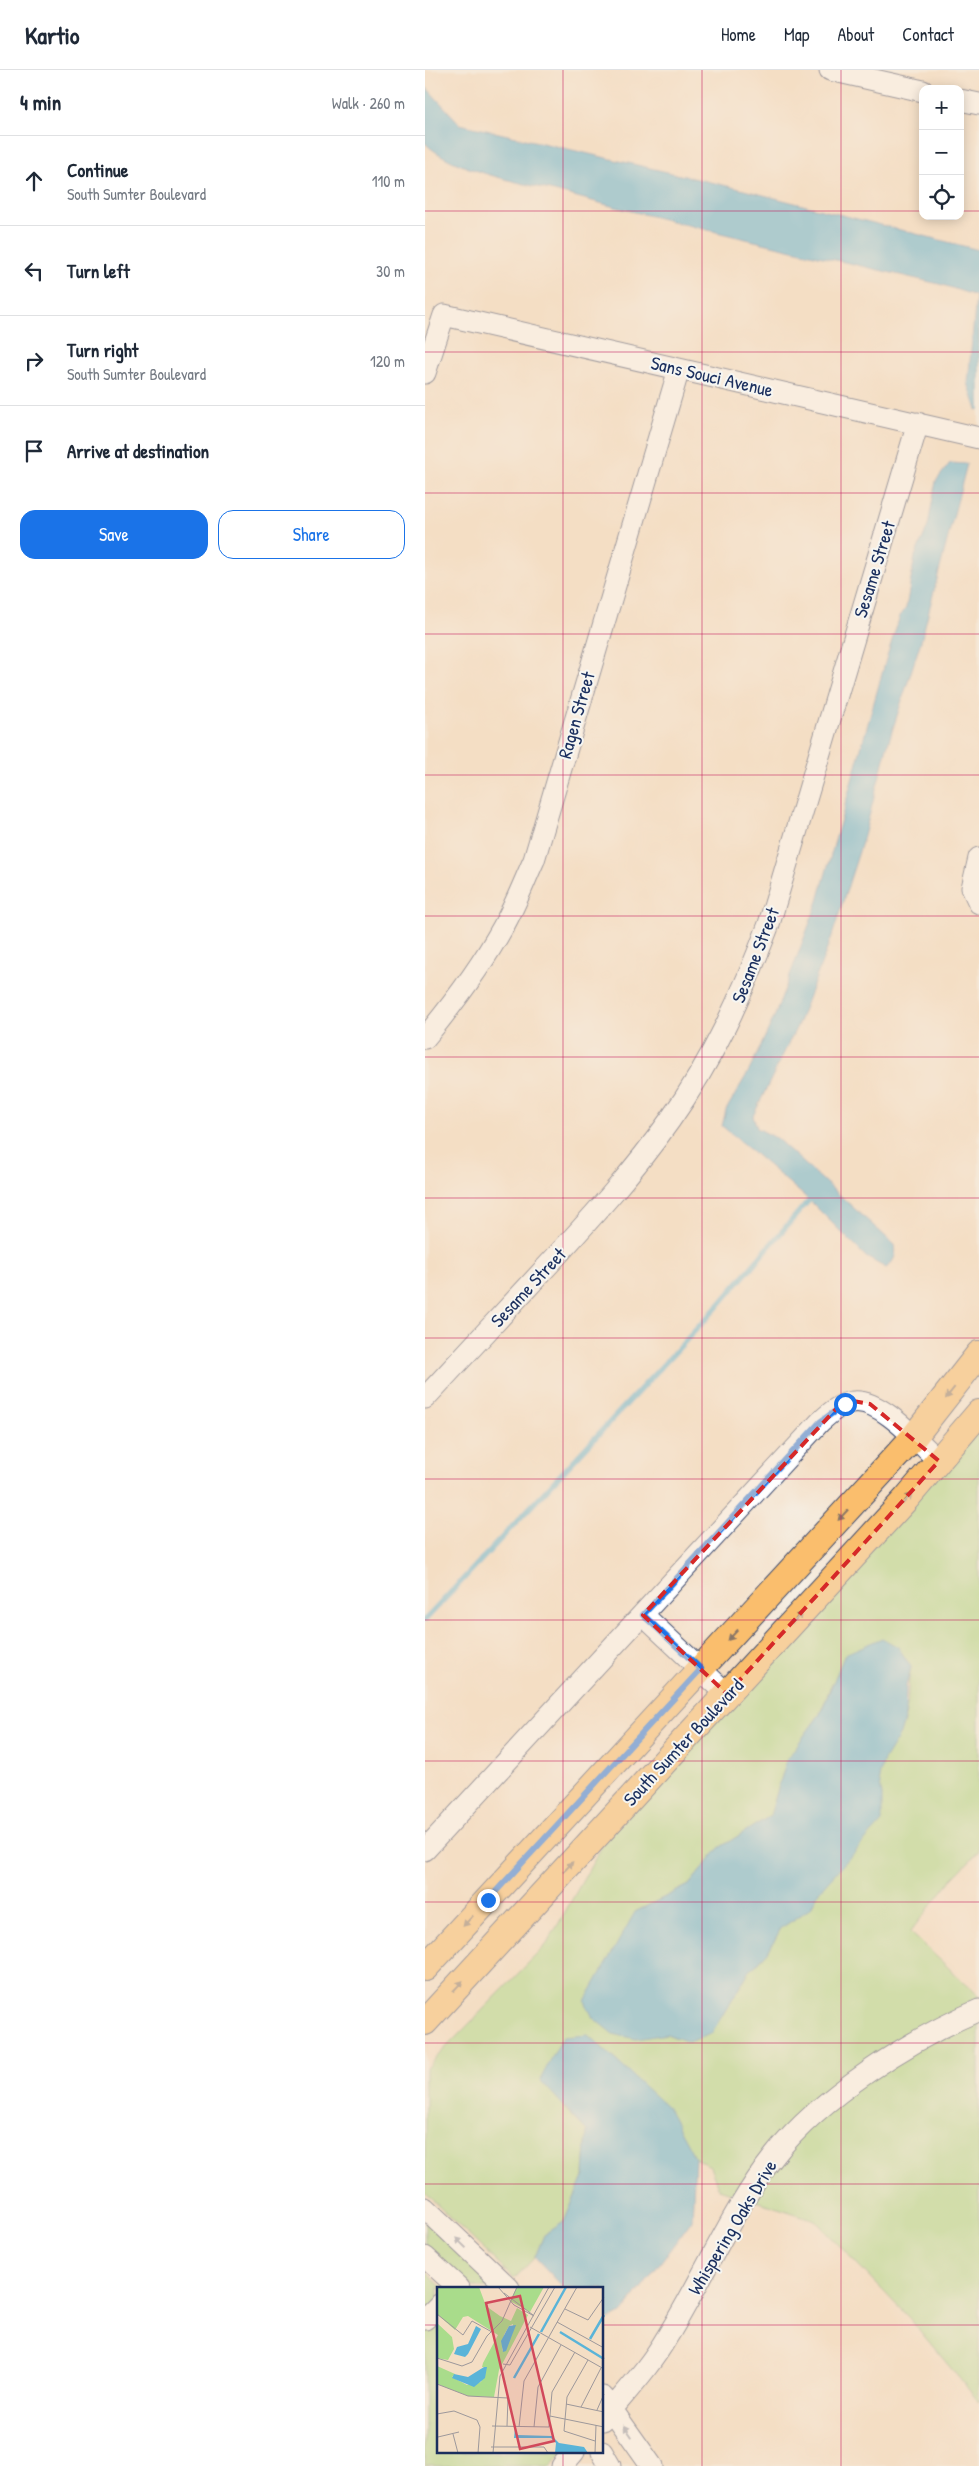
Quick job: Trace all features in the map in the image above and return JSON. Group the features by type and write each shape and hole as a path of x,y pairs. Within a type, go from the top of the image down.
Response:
{"main road":[{"name":"South Sumter Boulevard","path":"425,1968 913,1438 979,1354"},
{"name":"South Sumter Boulevard","path":"425,2022 939,1461 979,1413"}],"street":[{"path":"830,70 919,90"},
{"path":"964,101 979,104"},
{"name":"Sans Souci Avenue","path":"425,373 444,315 979,438"},
{"name":"Ragen Street","path":"425,1038 450,1008 480,966 504,926 534,860 679,369"},
{"name":"Sesame Street","path":"425,1398 611,1197 642,1158 686,1095 727,1024 748,978 769,924 917,423"},
{"path":"979,858 971,888 979,904"},
{"path":"425,1850 820,1422 837,1408 853,1401 870,1404 885,1412 939,1461"},
{"path":"643,1615 727,1694"},
{"name":"Whispering Oaks Drive","path":"606,2409 657,2353 762,2173 796,2131 828,2103 907,2046 979,2010"},
{"path":"425,2208 508,2287"},
{"path":"425,2257 456,2287"},
{"path":"458,2287 481,2262"},
{"path":"425,2318 437,2307"},
{"path":"606,2409 652,2466"},
{"path":"561,2466 572,2454"},
{"path":"603,2454 611,2466"}],"highlighted area":[{"path":"853,1401 870,1404 939,1461 727,1694 643,1615 837,1408"}],"green space":[{"path":"979,1429 979,1851 951,1880 910,1932 979,1996 979,2402 910,2319 815,2220 719,2189 710,2166 695,2158 674,2120 650,2092 588,2035 565,2109 587,2131 584,2175 564,2222 544,2235 535,2257 514,2279 425,2193 425,2069 547,1944 605,1841","holes":["911,1667 905,1718 882,1763 880,1771 879,1781 882,1795 819,1891 811,1908 781,1928 768,1952 748,1973 717,2024 676,2038 667,2034 635,1912 689,1885 719,1848 770,1816 787,1759 820,1714 832,1683"]},
{"path":"425,2221 494,2287 472,2287 425,2244"},
{"path":"425,2272 442,2287 437,2287 437,2454 562,2454 552,2466 425,2466"}],"water":[{"path":"425,86 460,124 736,188 979,250 979,410 977,410 968,383 976,296 943,285 657,218 489,175 470,168 437,153 425,143"},
{"path":"950,463 967,464 921,641 887,747 864,836 832,936 799,1022 753,1116 757,1128 776,1138 895,1245 896,1252 894,1258 886,1268 866,1257 809,1200 722,1126 726,1110 750,1069 775,1015 818,901 887,656 900,616 906,608 915,556 928,526 936,481"},
{"path":"882,1638 898,1647 911,1667 906,1686 905,1716 900,1734 884,1760 879,1778 882,1795 882,1822 819,1891 811,1908 781,1928 768,1952 748,1973 711,2034 688,2042 667,2034 636,2039 613,2034 593,2018 585,2001 635,1912 689,1885 719,1848 770,1816 787,1759 820,1714 845,1654"},
{"path":"588,2035 668,2108 695,2158 692,2220 622,2314 604,2322 604,2287 563,2287 535,2257 544,2235 564,2222 584,2175 587,2131 540,2080 563,2037"}],"waterway":[{"path":"425,1620 718,1306 809,1200"}],"route":[{"path":"488,1900 701,1669 643,1615 820,1422 845,1404"}]}
